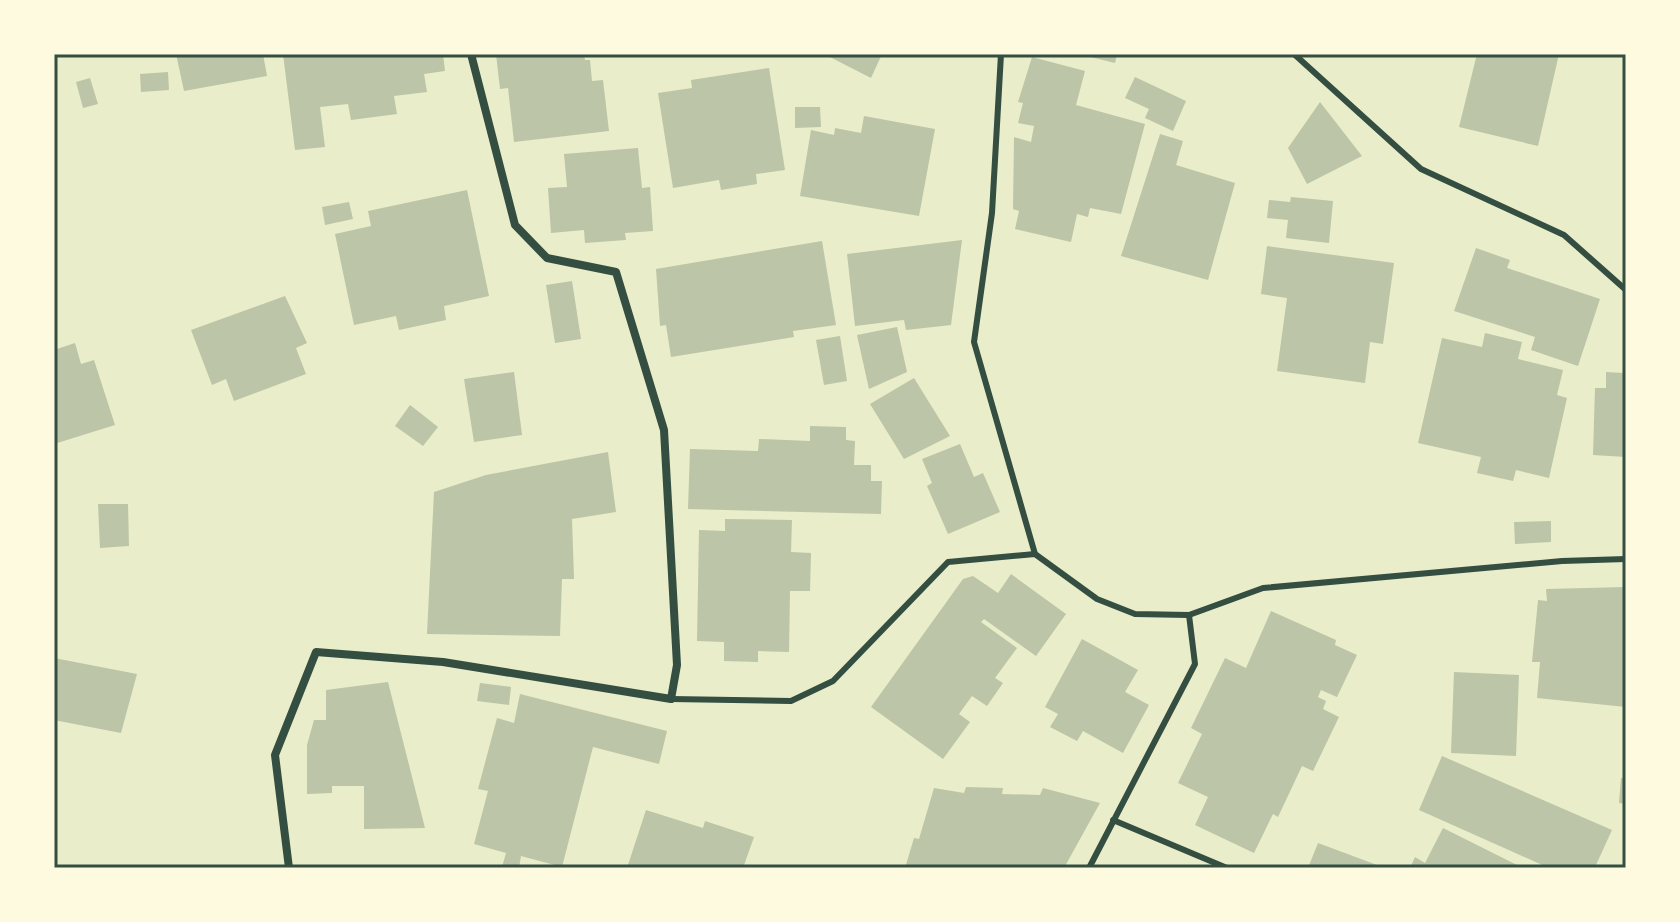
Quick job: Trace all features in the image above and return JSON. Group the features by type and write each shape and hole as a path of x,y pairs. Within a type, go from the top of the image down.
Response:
{"street":[{"path":"289,868 275,755 316,652 443,662 671,699 677,665 664,430 616,272 547,258 515,225 471,54"}],"lane":[{"path":"1001,54 992,213 974,342 1035,554 1097,599 1135,614 1189,615 1263,588 1562,561 1626,559"},
{"path":"1294,54 1421,169 1564,235 1626,290"},
{"path":"671,699 791,701 833,681 948,562 1035,554"},
{"path":"1089,868 1195,664 1189,615"},
{"path":"1113,820 1227,868"}],"building":[{"path":"176,54 263,54 267,76 184,91"},
{"path":"283,54 443,54 445,71 424,74 427,92 394,96 397,114 351,120 348,104 320,107 325,147 295,150"},
{"path":"496,54 584,54 585,60 590,60 592,81 603,80 609,131 514,142 508,88 500,89"},
{"path":"824,54 882,54 871,78"},
{"path":"1078,54 1117,54 1115,63"},
{"path":"1477,54 1559,54 1538,146 1459,127"},
{"path":"1032,57 1085,71 1076,105 1145,124 1121,214 1090,208 1088,217 1077,214 1071,242 1015,229 1019,211 1013,209 1014,137 1031,142 1034,126 1018,123 1023,103 1018,102"},
{"path":"769,68 785,170 756,174 757,184 721,190 719,180 673,188 658,93 692,88 691,80"},
{"path":"168,72 169,90 141,92 140,74"},
{"path":"1135,77 1186,101 1173,131 1145,118 1149,109 1125,98"},
{"path":"90,78 98,104 83,108 76,82"},
{"path":"1320,102 1362,156 1307,184 1288,148"},
{"path":"795,107 820,107 821,127 795,128"},
{"path":"864,116 935,129 919,216 800,196 811,130 834,135 835,128 861,133"},
{"path":"1160,134 1183,141 1176,165 1235,183 1208,280 1121,256"},
{"path":"638,148 642,188 650,187 653,231 625,233 626,240 585,243 584,230 551,233 548,188 567,187 564,154"},
{"path":"467,190 489,296 444,306 446,320 399,330 396,316 354,325 335,234 371,226 368,211"},
{"path":"1291,197 1333,201 1329,243 1286,238 1288,220 1267,218 1269,200 1290,202"},
{"path":"349,202 353,219 325,225 322,207"},
{"path":"962,240 951,325 906,330 904,320 855,326 847,254"},
{"path":"822,241 836,325 793,331 794,337 671,357 666,325 660,326 656,269"},
{"path":"1267,246 1394,263 1383,344 1370,342 1365,383 1277,371 1287,298 1261,294"},
{"path":"1476,248 1510,260 1507,268 1600,299 1578,366 1531,350 1535,337 1454,311"},
{"path":"572,281 581,339 555,343 546,285"},
{"path":"285,296 307,343 296,348 306,374 234,401 226,379 212,385 191,330"},
{"path":"897,327 907,372 869,389 857,335"},
{"path":"1485,333 1522,342 1518,359 1563,370 1557,395 1567,398 1549,478 1516,470 1513,481 1477,473 1481,457 1418,443 1442,338 1482,347"},
{"path":"840,336 847,381 824,385 816,340"},
{"path":"75,343 81,364 94,360 115,425 54,444 54,350"},
{"path":"1624,363 1626,457 1593,455 1595,388 1606,388 1606,372 1623,373"},
{"path":"514,372 522,435 474,442 464,379"},
{"path":"914,378 950,436 904,459 870,404"},
{"path":"410,405 438,427 423,446 395,426"},
{"path":"810,426 846,427 846,440 855,441 854,465 871,465 871,481 882,481 881,514 688,509 690,449 758,451 759,439 810,441"},
{"path":"960,444 974,477 983,473 1000,512 948,534 927,486 932,483 922,459"},
{"path":"608,452 616,512 572,519 574,579 562,579 560,636 427,634 434,492 486,475"},
{"path":"98,504 128,504 129,546 100,548"},
{"path":"725,519 792,520 791,552 811,553 810,591 790,591 789,652 758,651 758,662 724,661 724,642 697,641 699,530 725,531"},
{"path":"1551,521 1551,542 1515,544 1514,522"},
{"path":"1011,574 1066,614 1036,656 984,619 981,622 1017,648 995,678 1003,683 987,706 972,696 959,714 970,722 943,759 871,707 963,579 973,576 998,593"},
{"path":"1626,587 1626,707 1537,698 1540,662 1532,662 1538,600 1547,601 1546,589"},
{"path":"1271,611 1336,640 1335,645 1357,655 1337,697 1321,690 1318,697 1326,701 1323,709 1339,717 1313,771 1302,766 1278,817 1273,814 1254,853 1195,825 1208,797 1178,783 1202,734 1191,728 1225,658 1246,668"},
{"path":"1082,639 1138,670 1125,692 1149,705 1123,753 1083,731 1077,741 1050,727 1058,714 1045,707"},
{"path":"54,658 137,674 121,733 54,720"},
{"path":"1454,672 1519,675 1516,756 1451,753"},
{"path":"388,682 425,828 364,829 364,786 332,786 332,793 307,794 307,745 314,720 326,720 326,690"},
{"path":"480,683 511,687 509,705 477,701"},
{"path":"520,694 667,731 659,764 593,747 562,867 521,856 519,868 502,867 506,853 474,844 488,791 478,789 497,718 514,723"},
{"path":"1442,756 1612,830 1596,865 1549,868 1419,810"},
{"path":"1621,778 1626,778 1626,804 1619,803"},
{"path":"966,787 1003,788 1002,794 1040,795 1043,788 1100,803 1064,868 905,868 914,838 919,839 934,788 964,793"},
{"path":"646,810 703,828 705,821 754,837 743,868 627,868"},
{"path":"1443,828 1523,868 1410,868 1415,857 1425,863"},
{"path":"1318,843 1385,868 1308,868"}]}
